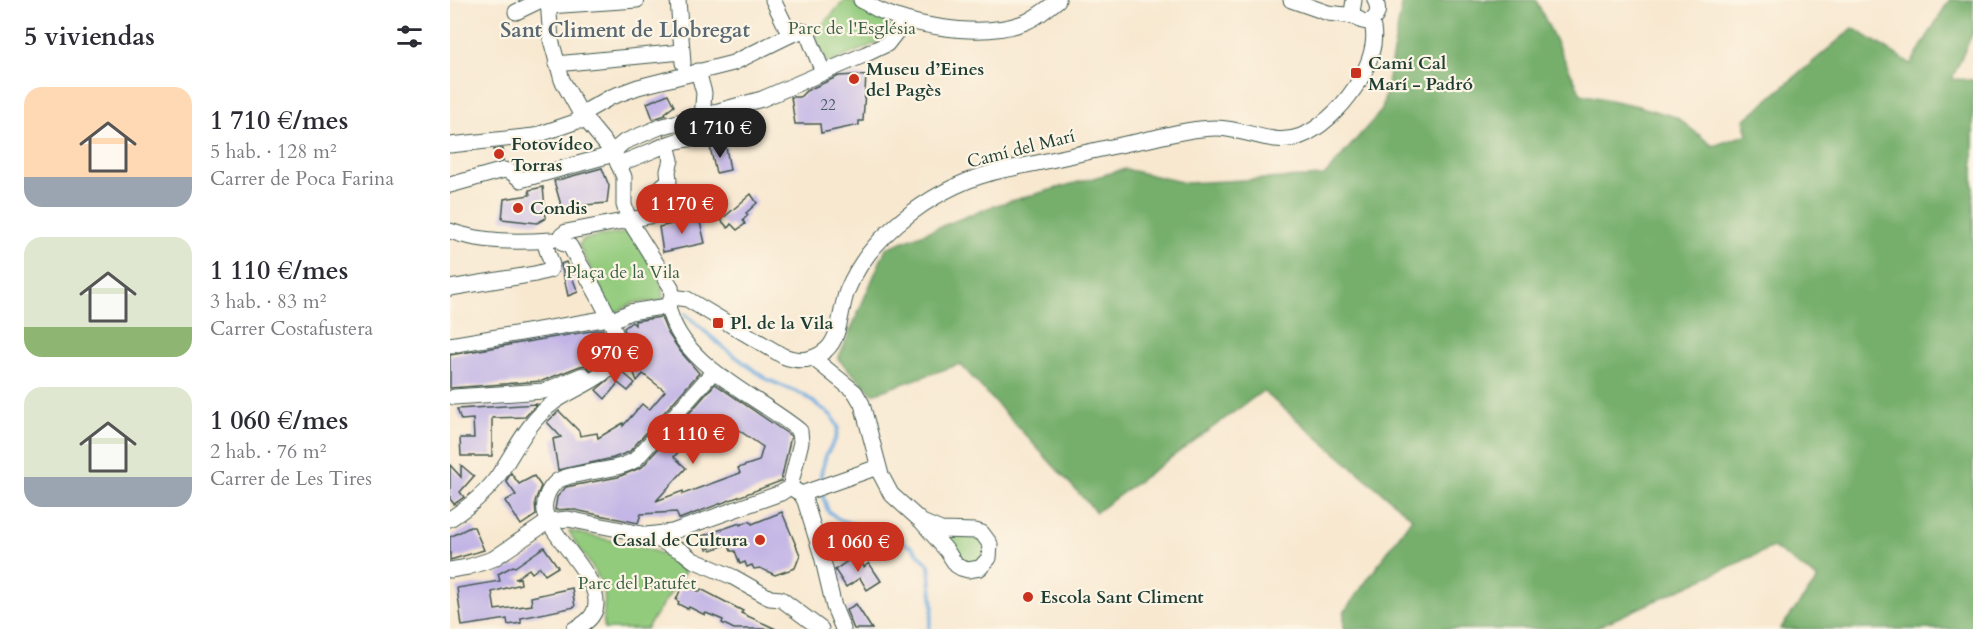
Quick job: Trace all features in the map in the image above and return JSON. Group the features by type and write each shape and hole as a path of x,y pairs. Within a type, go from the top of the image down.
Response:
{"street":[{"path":"516,12 546,2 637,0"},
{"path":"678,0 682,52 691,73 704,93 702,117"},
{"path":"773,0 790,35"},
{"path":"861,0 905,21 969,30 1001,28 1034,18 1058,0"},
{"path":"1291,0 1328,13 1354,16 1364,22 1371,21"},
{"path":"1354,0 1351,8 1354,16"},
{"name":"Camí del Marí","path":"813,358 826,350 834,339 847,291 857,270 868,255 899,224 929,201 964,183 995,172 1195,130 1217,128 1280,140 1304,135 1319,126 1335,112 1355,86 1367,63 1374,29 1371,21 1378,12 1376,0"},
{"path":"546,2 556,64 568,94 616,159 624,177 624,205 629,220 671,288 669,313 683,338 714,371 800,431 801,442 795,491"},
{"path":"616,159 618,147 624,142 660,127 702,117 781,92 882,47 892,39 905,21"},
{"path":"450,145 534,136 578,122 611,97 638,87 734,63 802,31 807,33 823,72"},
{"path":"556,64 682,52"},
{"path":"450,185 504,170 511,172 521,180 616,159 690,139 737,137 729,109"},
{"path":"662,186 669,180 668,171 671,160 667,145"},
{"path":"450,231 477,238 544,241 567,239 629,220 712,204"},
{"path":"450,519 492,483 526,432 551,404 602,373 612,365 618,351 615,332 609,318 567,239"},
{"path":"450,288 550,270 552,265 544,241"},
{"path":"450,345 609,318 615,319 630,312 687,299 783,356 797,360 813,358 850,388 859,398 866,412 878,467 887,490 922,522"},
{"path":"454,397 544,391 612,365"},
{"path":"582,627 596,605 593,587 546,515 547,495 557,481 619,468 635,460 714,371"},
{"path":"647,535 672,532 781,494 878,467"},
{"path":"795,491 805,501 837,616 843,629"},
{"path":"450,570 493,559 549,521 568,519 647,535 683,552 693,560 733,577 770,598 781,600 821,629"},
{"path":"683,552 680,543 688,527"}],"green space":[{"path":"1403,0 1536,0 1581,94 1676,117 1713,146 1748,134 1744,120 1853,28 1911,64 1949,0 1973,0 1973,32 1952,79 1973,80 1973,629 1780,629 1818,579 1773,547 1593,629 1344,629 1344,612 1412,518 1263,391 1096,512 960,364 873,394 838,359 886,248 993,206 1125,169 1186,183 1324,176 1382,110"},
{"name":"Parc de l'Església","path":"844,1 850,1 886,20 891,29 884,40 827,64 814,34"},
{"name":"Plaça de la Vila","path":"632,232 662,283 663,301 633,303 613,314 579,245 583,239"},
{"name":"Parc del Patufet","path":"569,531 646,548 680,561 685,572 646,629 605,629 603,588"},
{"path":"940,532 975,534 984,540 983,560 964,565"}],"building":[{"path":"839,76 866,76 863,121 859,121 859,125 821,133 820,124 795,124 791,97 800,97 806,91"},
{"path":"668,94 674,106 665,113 666,115 653,119 647,103"},
{"path":"722,120 725,128 689,129 706,126"},
{"path":"710,147 726,147 730,170 716,173"},
{"path":"503,149 503,161 497,162 494,150"},
{"path":"602,168 609,186 607,203 585,205 563,212 554,181"},
{"name":"Condis","path":"543,187 546,218 537,223 502,219 504,199 530,195 529,190"},
{"path":"751,194 757,203 746,213 748,215 743,220 745,224 737,230 731,224 728,228 721,220"},
{"path":"699,218 705,243 663,252 659,227"},
{"path":"566,262 578,292 568,296 561,264"},
{"path":"661,317 667,332 699,373 629,452 613,458 558,470 553,439 561,437 547,422 559,411 579,431 580,436 597,433 598,438 623,423 623,426 642,404 649,410 665,391 643,374 637,381 629,360 631,359 628,354 624,328 632,322 635,325 635,321"},
{"path":"603,329 608,352 591,370 585,365 542,381 450,388 450,355"},
{"path":"620,370 635,383 628,391 618,383 605,399 596,390"},
{"path":"715,384 791,436 781,481 679,519 676,512 641,514 638,523 570,509 555,510 557,497 566,487 618,477 642,467","holes":["717,415 763,447 759,461 738,468 740,473 683,494 683,491 656,501 686,468 674,457 685,444 688,446 701,434"]},
{"path":"537,404 525,417 492,418 492,456 461,456 460,438 474,438 473,419 461,420 457,409"},
{"path":"450,465 461,477 461,465 474,476 460,492 464,497 454,504 450,499"},
{"path":"511,473 519,484 534,476 541,486 535,501 536,515 521,525 505,501 516,495 506,481"},
{"name":"Casal de Cultura","path":"782,512 800,555 795,568 775,575 760,568 754,569 752,565 747,567 745,562 740,564 735,551 731,551 728,544 712,550 707,549 702,536 740,523 740,525 750,521 752,524"},
{"path":"474,527 484,550 450,560 450,537"},
{"path":"544,547 558,567 545,575 540,567 532,573 529,569 515,579 520,578 521,584 492,592 495,610 532,605 531,597 572,588 575,607 521,618 521,623 508,625 507,619 462,626 457,588 500,581 498,574 515,567"},
{"path":"856,555 864,567 869,563 881,581 867,590 860,578 846,587 835,570"},
{"path":"683,584 700,592 701,589 743,611 741,613 776,629 734,629 722,623 723,620 689,607 688,609 678,604 676,600"},
{"path":"856,604 872,629 854,629 846,610"}],"waterway":[{"path":"685,314 724,348 766,379 804,395 832,416 838,427 836,438 826,455 821,483"},
{"path":"821,491 828,511 840,520 891,536 912,547 929,565 933,607 929,629"}],"place":[{"name":"Camí Cal Marí - Padró","path":"1356,73"},
{"name":"Museu d’Eines del Pagès","path":"854,79"},
{"name":"Fotovídeo Torras","path":"499,154"},
{"name":"Condis","path":"518,208"},
{"name":"Pl. de la Vila","path":"718,323"},
{"name":"Casal de Cultura","path":"760,540"},
{"name":"Escola Sant Climent","path":"1028,597"}],"district":[{"name":"Sant Climent de Llobregat","path":"625,30"}]}
